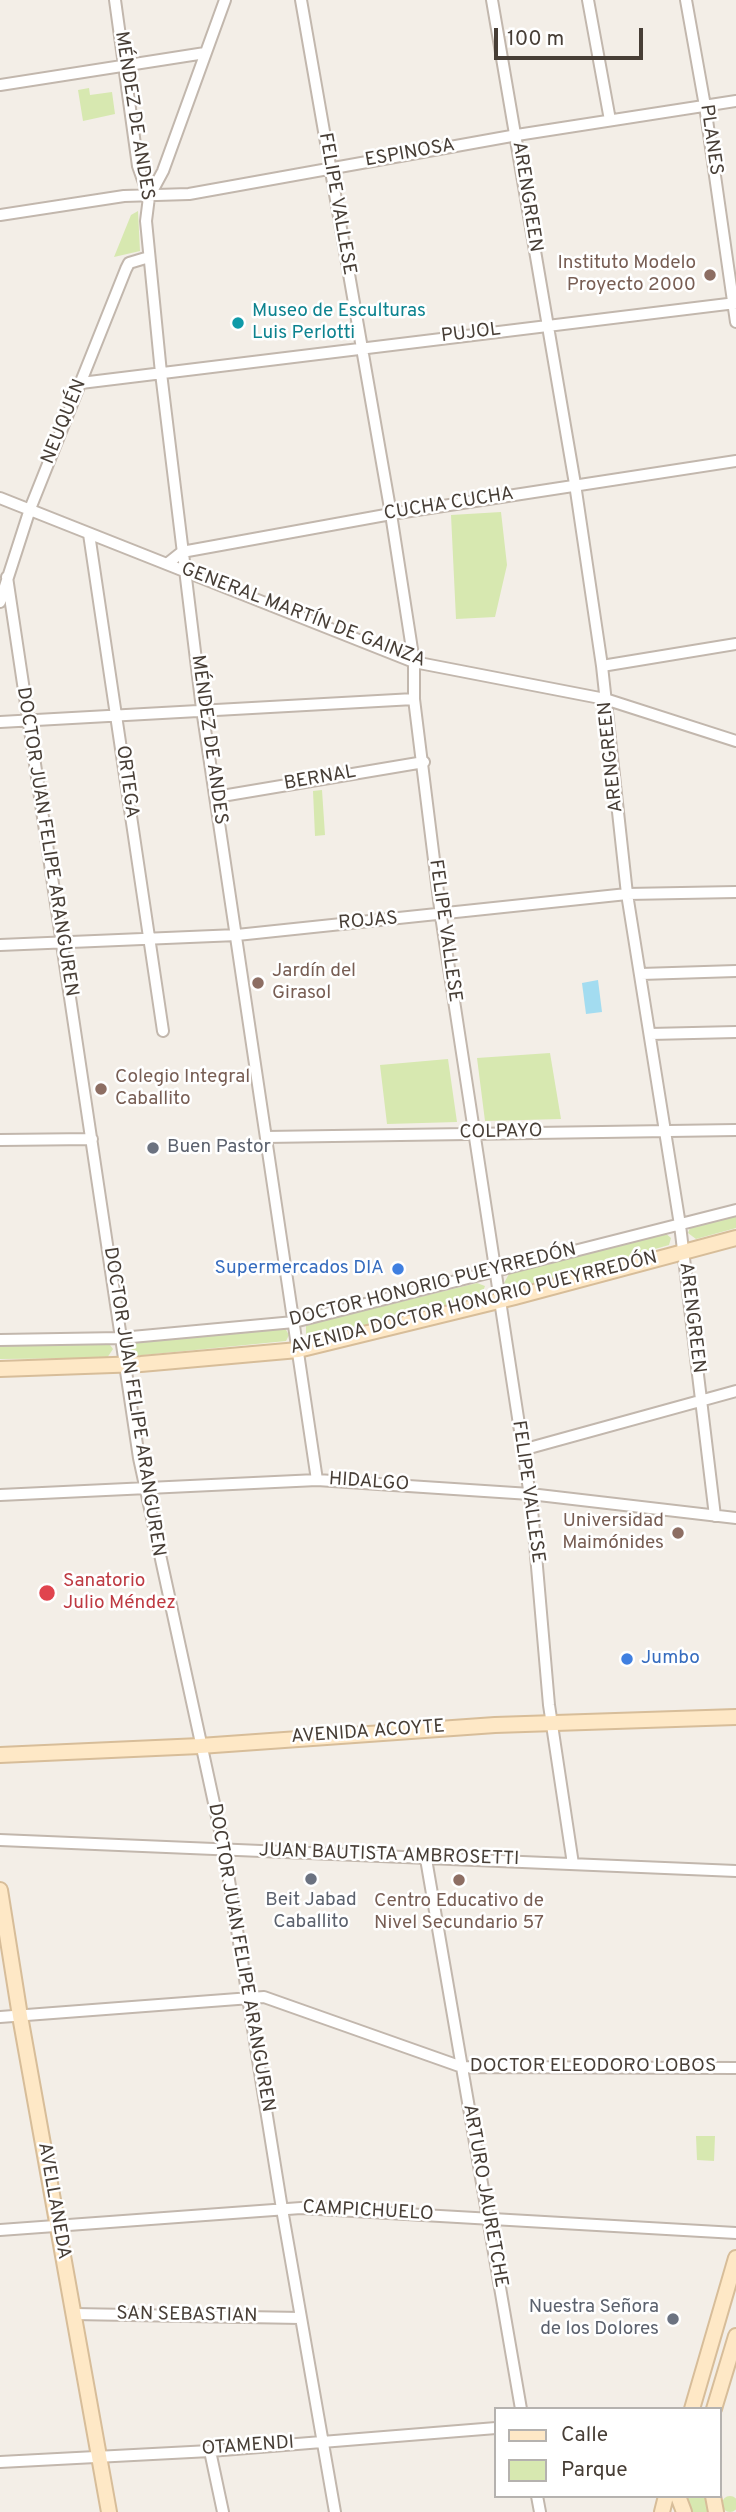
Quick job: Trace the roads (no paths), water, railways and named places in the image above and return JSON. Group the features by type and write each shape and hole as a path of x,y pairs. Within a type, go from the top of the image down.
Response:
{"main road":[{"name":"AVENIDA DOCTOR HONORIO PUEYRREDÓN","path":"0,1369 125,1364 298,1349 499,1301 736,1238"},
{"name":"AVENIDA ACOYTE","path":"0,1755 200,1746 552,1723 736,1717"},
{"name":"AVELLANEDA","path":"0,1891 19,2016 109,2512"},
{"path":"693,2407 736,2258"},
{"path":"714,2407 736,2336"}],"street":[{"name":"MÉNDEZ DE ANDES","path":"115,0 138,166 149,197 146,221 161,373 202,709 317,1480"},
{"path":"149,197 163,171 225,0"},
{"name":"FELIPE VALLESE","path":"301,0 363,348 414,662 414,699 424,762 441,916 530,1494 552,1723 573,1864"},
{"name":"ARENGREEN","path":"492,0 575,484 602,666 627,894 680,1225 715,1516"},
{"path":"588,0 610,120"},
{"name":"PLANES","path":"686,0 705,106 736,322"},
{"path":"0,85 205,53"},
{"name":"ESPINOSA","path":"0,215 124,195 149,197 189,194 517,135 736,101"},
{"name":"NEUQUÉN","path":"0,602 30,509 129,263 149,257"},
{"name":"PUJOL","path":"81,383 735,303"},
{"name":"CUCHA CUCHA","path":"167,564 182,552 391,514 736,461"},
{"name":"GENERAL MARTÍN DE GAINZA","path":"0,498 414,662 605,699 736,741"},
{"name":"ORTEGA","path":"89,534 163,1031"},
{"name":"DOCTOR JUAN FELIPE ARANGUREN","path":"7,577 145,1490 224,1849 282,2209 335,2512"},
{"path":"602,666 736,644"},
{"path":"0,722 414,699"},
{"name":"BERNAL","path":"216,797 424,762"},
{"name":"ROJAS","path":"0,945 237,935 441,916 627,894 736,892"},
{"path":"641,974 736,971"},
{"path":"650,1034 736,1032"},
{"name":"COLPAYO","path":"266,1136 736,1130"},
{"path":"0,1140 92,1139"},
{"name":"DOCTOR HONORIO PUEYRREDÓN","path":"0,1340 121,1338 294,1322 736,1210"},
{"path":"522,1450 736,1391"},
{"name":"HIDALGO","path":"0,1495 317,1480 530,1494 736,1518"},
{"name":"JUAN BAUTISTA AMBROSETTI","path":"0,1840 736,1871"},
{"name":"ARTURO JAURETCHE","path":"426,1858 521,2407"},
{"name":"DOCTOR ELEODORO LOBOS","path":"0,2017 248,1996 284,2002 462,2067 736,2068"},
{"name":"CAMPICHUELO","path":"0,2230 282,2209 488,2217 736,2233"},
{"name":"SAN SEBASTIAN","path":"73,2314 301,2318"},
{"name":"OTAMENDI","path":"0,2462 210,2451 494,2428"},
{"path":"210,2451 223,2512"}],"water":[{"path":"598,980 602,1012 586,1014 582,983"}],"place":[{"name":"Instituto Modelo Proyecto 2000","path":"710,275"},
{"name":"Museo de Esculturas Luis Perlotti","path":"238,323"},
{"name":"Jardín del Girasol","path":"258,983"},
{"name":"Colegio Integral Caballito","path":"101,1089"},
{"name":"Buen Pastor","path":"153,1148"},
{"name":"Supermercados DIA","path":"398,1269"},
{"name":"Universidad Maimónides","path":"678,1533"},
{"name":"Sanatorio Julio Méndez","path":"47,1593"},
{"name":"Jumbo","path":"627,1659"},
{"name":"Beit Jabad Caballito","path":"311,1879"},
{"name":"Centro Educativo de Nivel Secundario 57","path":"459,1880"},
{"name":"Nuestra Señora de los Dolores","path":"673,2319"}]}
